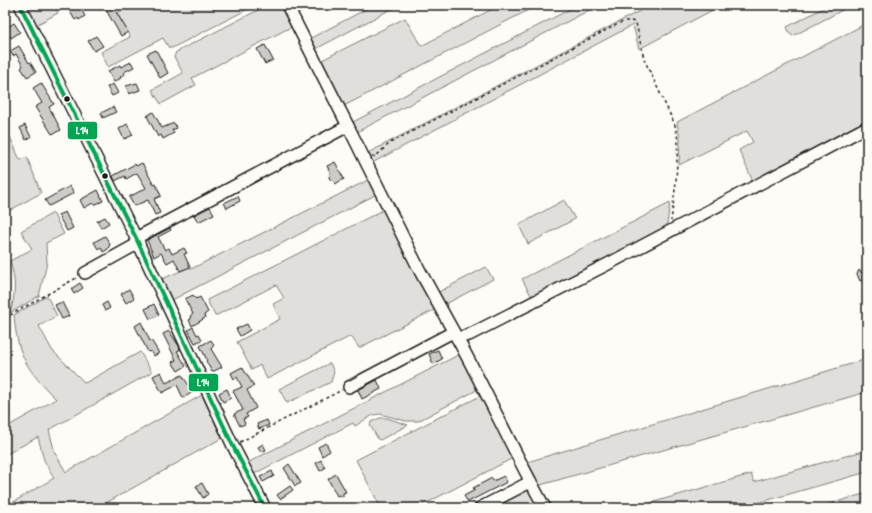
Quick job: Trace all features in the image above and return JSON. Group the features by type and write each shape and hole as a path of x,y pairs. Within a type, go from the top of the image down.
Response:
{"street":[{"path":"20,5 138,240 233,446 265,508"},
{"path":"287,5 420,271 485,388 530,482 545,508"},
{"path":"85,273 138,240 348,126"},
{"path":"349,387 455,335 469,335 867,127"},
{"path":"480,508 530,482"}],"path":[{"path":"365,159 376,156 390,143 628,20 636,23 644,59 676,126 678,140 676,175 670,231"},
{"path":"5,318 85,273"},
{"path":"233,446 349,387"}],"shaded area":[{"path":"27,5 54,5 58,13 36,25"},
{"path":"131,5 256,5 172,48 169,48 163,38 108,67 101,52 130,37 117,13"},
{"path":"268,5 284,5 295,25 192,78 196,85 161,104 152,90 183,73 174,57 176,52"},
{"path":"290,5 311,5 295,13"},
{"path":"374,5 399,5 314,50 309,39"},
{"path":"500,5 538,5 342,107 320,61 405,18 421,46"},
{"path":"578,5 599,5 355,133 351,123"},
{"path":"651,5 722,5 639,49 633,25 370,164 366,154"},
{"path":"829,5 852,5 793,36 790,34 787,27"},
{"path":"867,23 867,124 754,184 739,150 753,142 747,131 679,165 680,140 677,122"},
{"path":"5,125 20,160 27,157 41,193 5,213"},
{"path":"372,178 379,193 172,300 162,279 190,267 191,269"},
{"path":"564,200 575,219 528,244 519,225"},
{"path":"670,203 666,231 533,299 522,279"},
{"path":"387,208 436,309 359,348 351,336 267,379 260,365 252,370 237,342 280,319 273,304 284,298 276,285 215,316 207,300"},
{"path":"53,213 64,234 46,243 47,263 39,296 10,313 14,287 10,261 32,249 21,231"},
{"path":"486,267 493,279 442,306 435,294"},
{"path":"47,296 57,316 39,326 52,350 85,383 140,352 152,372 49,430 55,453 66,472 202,395 222,438 97,508 5,508 54,478 44,460 38,437 5,455 5,428 56,399 31,371 21,352 14,315"},
{"path":"462,353 479,384 475,391 418,421 406,421 380,414 373,415 355,426 353,423 252,475 247,463"},
{"path":"867,359 867,392 537,486 524,463"},
{"path":"330,363 334,372 331,382 287,403 279,389"},
{"path":"484,394 515,457 417,508 381,508 356,460"},
{"path":"380,418 387,418 408,425 380,440 370,425 371,422"},
{"path":"867,450 867,472 740,508 633,508 751,474 754,482"},
{"path":"529,486 542,508 486,508"},
{"path":"867,493 867,508 816,508"}],"building":[{"path":"77,5 92,5 82,11 85,16 79,20 78,18 75,20 69,10"},
{"path":"103,5 112,5 128,32 121,36"},
{"path":"14,23 20,32 11,38 5,29"},
{"path":"96,36 103,46 94,51 88,41"},
{"path":"265,45 273,60 265,64 257,49"},
{"path":"19,46 36,72 27,77 21,68 23,66 16,54 13,56 10,51"},
{"path":"156,50 168,73 160,78 147,54"},
{"path":"131,62 134,67 124,72 125,74 120,77 121,78 114,82 108,71 120,65 121,67"},
{"path":"5,77 11,87 5,91"},
{"path":"41,83 54,104 49,107 61,130 52,134 35,107 42,103 33,88"},
{"path":"137,83 140,90 129,94 126,86"},
{"path":"113,84 118,93 112,96 107,87"},
{"path":"113,107 116,112 103,118 101,113"},
{"path":"153,112 162,128 174,123 177,128 172,130 174,133 163,139 161,135 158,137 147,116"},
{"path":"127,124 133,135 124,139 119,129"},
{"path":"25,125 31,137 26,140 20,128"},
{"path":"335,162 344,179 335,184 329,178 330,172 327,166"},
{"path":"142,163 154,185 156,184 161,196 154,199 160,213 155,215 148,200 134,206 129,197 146,188 137,173 126,179 125,176 115,181 113,176 135,164 136,166"},
{"path":"70,186 74,193 49,206 45,200"},
{"path":"98,190 103,201 94,205 93,203 84,208 80,200"},
{"path":"238,196 240,201 227,208 224,203"},
{"path":"210,207 214,214 198,222 194,215"},
{"path":"65,212 73,228 67,231 58,215"},
{"path":"105,217 109,223 101,228 97,221"},
{"path":"170,228 171,230 158,237 165,250 169,248 172,254 184,248 187,253 184,254 190,267 180,271 174,259 167,263 161,253 154,257 147,240"},
{"path":"105,236 110,244 108,249 103,252 101,247 98,249 94,242"},
{"path":"859,270 862,273 867,271 867,278 860,281 857,274"},
{"path":"80,283 83,288 74,294 71,289"},
{"path":"129,289 134,298 126,303 121,294"},
{"path":"193,295 196,299 200,297 208,312 204,315 205,318 192,326 189,320 191,319 190,316 193,314 185,299"},
{"path":"62,302 69,316 62,319 55,305"},
{"path":"107,302 110,308 105,311 102,305"},
{"path":"154,304 159,315 150,319 145,309"},
{"path":"141,322 150,341 151,340 159,353 154,356 151,351 148,352 135,326"},
{"path":"247,324 250,330 240,336 236,329"},
{"path":"193,327 197,335 199,334 202,340 195,343 188,330"},
{"path":"169,331 179,346 180,350 177,351 186,366 178,371 172,362 176,360 163,334"},
{"path":"211,340 214,345 211,349 222,367 212,372 200,346"},
{"path":"438,350 442,359 433,364 429,354"},
{"path":"242,367 254,386 247,390 256,408 246,414 248,417 243,419 245,424 240,426 234,414 243,410 233,391 242,387 237,377 234,379 231,373"},
{"path":"161,372 166,383 182,375 193,392 183,398 177,385 162,393 153,376"},
{"path":"377,380 381,389 362,399 358,390"},
{"path":"227,389 231,398 223,402 219,393"},
{"path":"267,420 269,425 259,429 257,424"},
{"path":"326,443 330,451 322,456 318,447"},
{"path":"263,444 266,450 261,452 258,447"},
{"path":"321,460 325,468 320,471 316,463"},
{"path":"289,464 301,483 295,486 284,468"},
{"path":"272,471 274,476 263,482 260,477"},
{"path":"336,474 346,492 343,493 343,497 339,495 337,496 328,479"},
{"path":"504,476 507,482 468,502 464,496 475,490 473,488 492,478 493,481"},
{"path":"202,483 208,494 203,498 196,486"},
{"path":"290,486 293,490 280,499 277,495"}],"transit line":[{"name":"L14","path":"20,5 136,238 233,446 265,508"}]}
